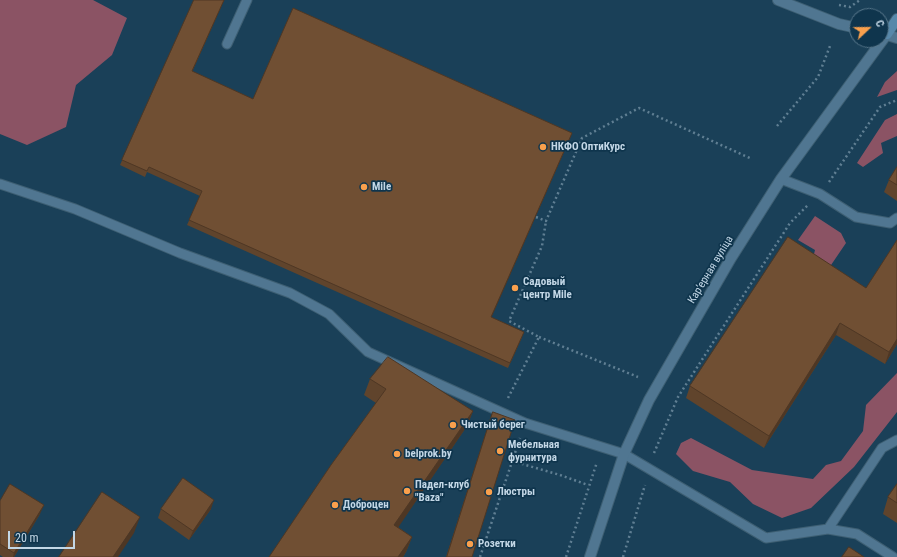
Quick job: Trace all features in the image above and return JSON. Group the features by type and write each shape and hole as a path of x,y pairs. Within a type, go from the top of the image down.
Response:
{"street":[{"path":"778,0 839,24 849,26"},
{"name":"Карʼерная вуліца","path":"889,28 897,19"},
{"name":"Карʼерная вуліца","path":"590,557 624,454 649,400 731,258 781,179 873,48"}],"lane":[{"path":"227,44 247,0"},
{"path":"781,179 820,194 856,217 890,223 897,218"},
{"path":"0,184 75,209 180,253 290,293 329,314 368,352 525,422 624,454 766,538 828,529 857,534 894,557"},
{"path":"828,529 882,448 897,440"}],"path":[{"path":"835,4 850,7 860,0"},
{"path":"777,126 818,77 830,46"},
{"path":"623,557 650,470 654,452 678,397 790,223 820,194 880,107 897,100"},
{"path":"638,377 539,337 509,321 542,246 546,221 582,138 639,108 752,159"},
{"path":"536,217 546,221"},
{"path":"502,412 539,337"},
{"path":"480,557 525,422"},
{"path":"566,557 588,485 602,447"},
{"path":"512,461 560,474 588,485"}],"shaded area":[{"path":"0,0 93,0 127,18 112,55 76,85 66,127 27,145 0,134"},
{"path":"897,71 897,90 877,97 885,82"},
{"path":"897,114 897,136 881,143 883,153 863,167 857,163 885,120"},
{"path":"815,216 841,233 846,243 829,268 813,258 815,250 798,240"},
{"path":"897,373 897,412 854,467 811,508 782,518 753,504 730,482 693,471 676,454 681,443 691,438 752,470 813,479 826,465 841,461 863,431 866,405"}],"building":[{"name":"Mile","path":"194,0 224,0 192,71 253,99 293,8 572,133 491,317 524,332 510,363 189,220 202,191 149,167 147,171 122,160"},
{"path":"897,167 897,185 889,180"},
{"path":"788,237 866,288 897,240 897,339 889,352 840,323 769,436 690,386"},
{"path":"388,357 473,411 394,525 412,537 398,557 269,557 331,465 386,389 370,379"},
{"path":"493,412 515,420 472,557 447,557"},
{"path":"183,478 214,500 193,531 161,509"},
{"path":"10,484 44,505 14,553 0,544 0,501"},
{"path":"897,484 897,503 888,497"},
{"path":"102,492 140,517 113,557 59,557"},
{"path":"849,547 864,557 842,557"}],"place":[{"name":"НКФО ОптиКурс","path":"543,147"},
{"name":"Mile","path":"364,187"},
{"name":"Садовый центр Mile","path":"515,288"},
{"name":"Чистый берег","path":"453,425"},
{"name":"Мебельная фурнитура","path":"500,451"},
{"name":"belprok.by","path":"397,454"},
{"name":"Падел-клуб \"Baza\"","path":"407,491"},
{"name":"Люстры","path":"489,492"},
{"name":"Доброцен","path":"335,505"},
{"name":"Розетки","path":"470,544"}]}
